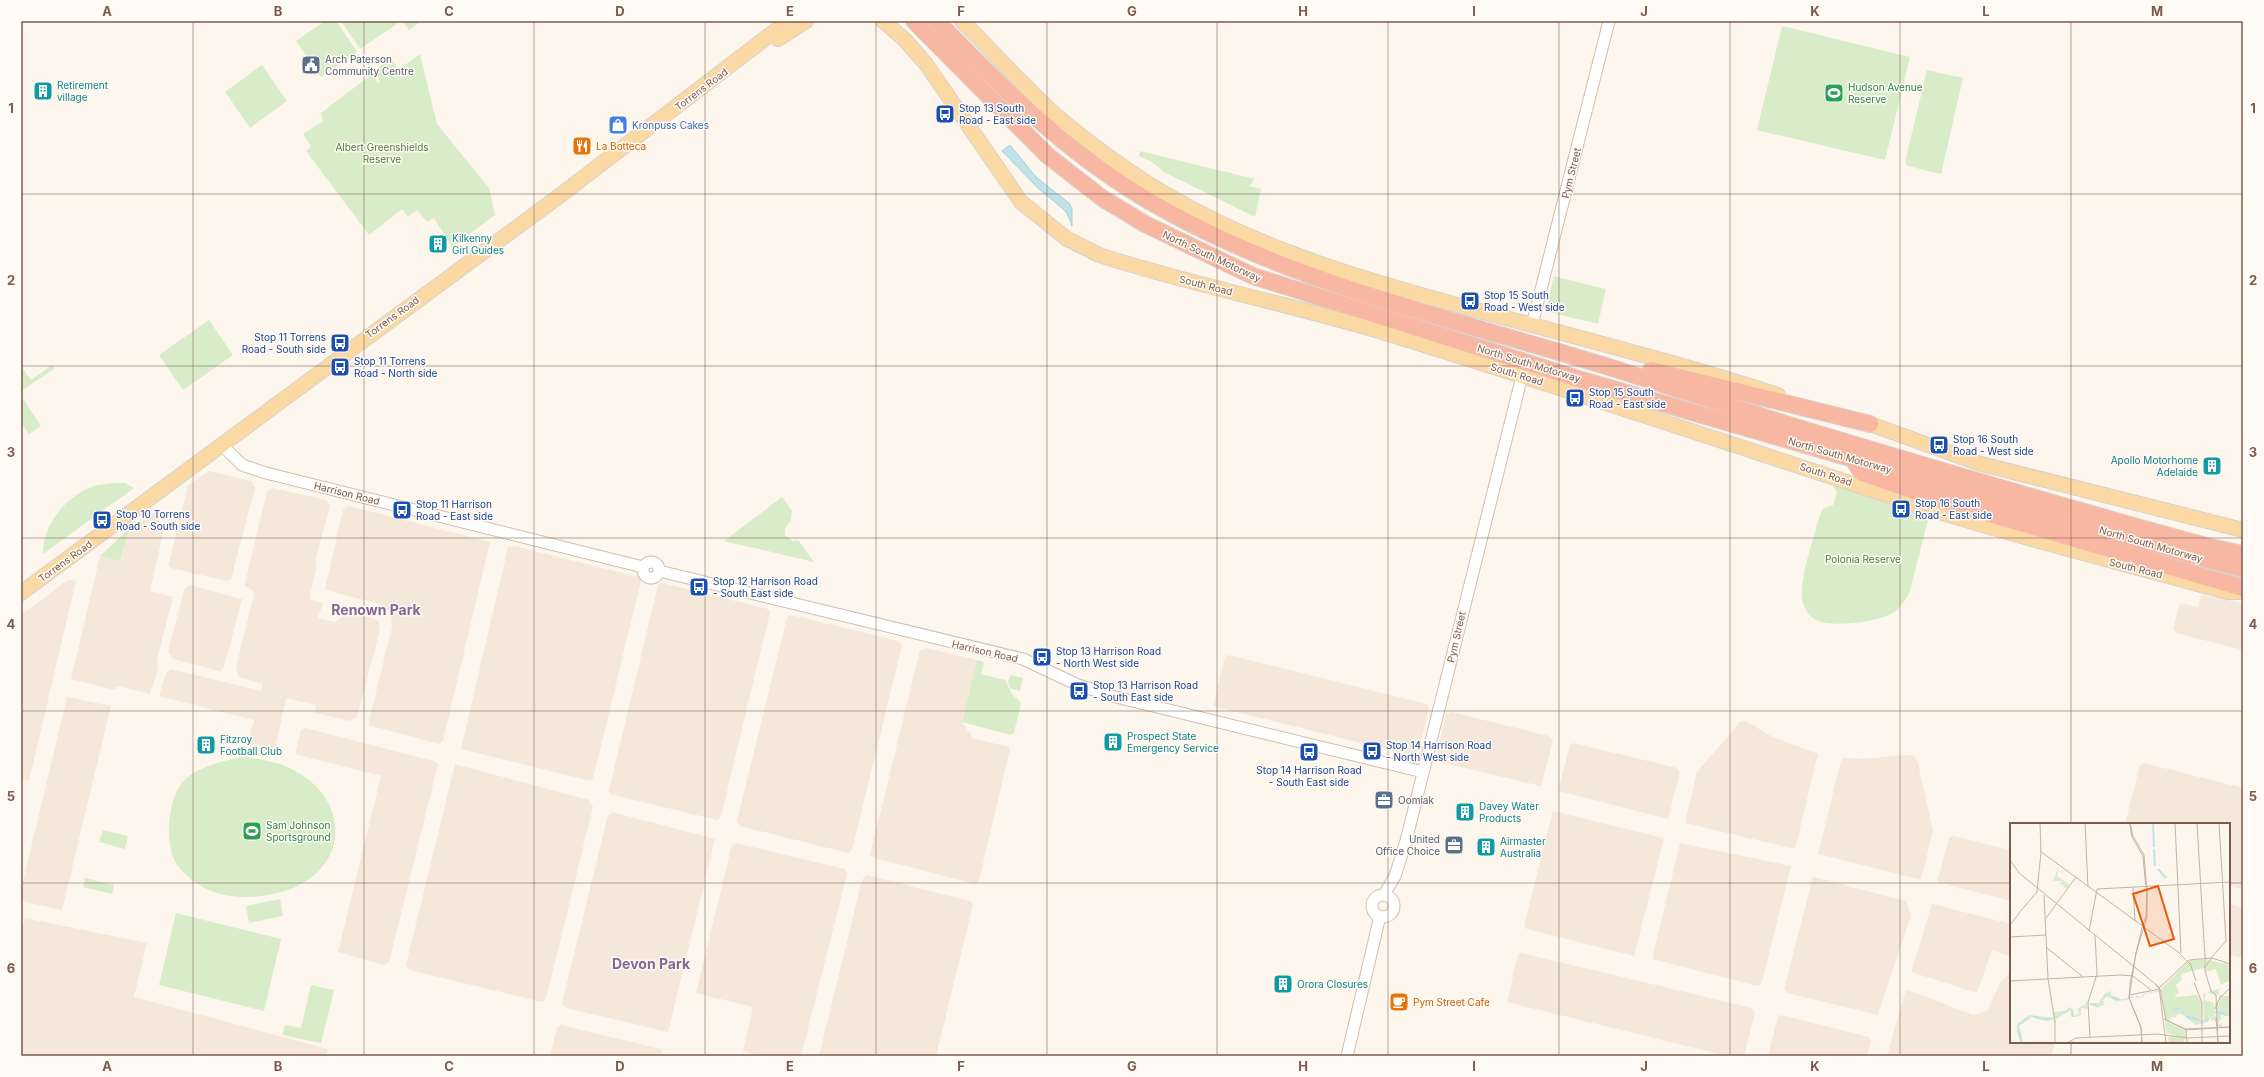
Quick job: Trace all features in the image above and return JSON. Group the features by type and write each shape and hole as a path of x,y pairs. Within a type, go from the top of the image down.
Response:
{"highway":[{"name":"North South Motorway","path":"914,21 1047,155 1102,198 1144,224 1253,276 1582,380 2085,526 2243,569"},
{"name":"North South Motorway","path":"937,21 1008,93 1049,130 1112,178 1163,209 1257,256 1316,279 1988,485 2206,546 2243,554"},
{"path":"1594,363 1629,364 1870,424"},
{"path":"1852,458 1862,473 1938,499 2243,588"}],"main road":[{"name":"Torrens Road","path":"21,593 744,56 788,21"},
{"name":"Torrens Road","path":"744,56 764,48 806,21"},
{"name":"South Road","path":"883,21 905,40 926,64 1021,202 1076,244 1099,255 1130,265 1302,309 1378,331 1522,376 1936,511 2105,561 2227,592 2243,592"},
{"path":"962,21 1050,110 1081,136 1131,172 1198,213 1252,238 1343,273 1414,294 1693,367 1870,424 1981,464 2243,530"}],"street":[{"name":"Pym Street","path":"1532,326 1609,21"},
{"name":"Pym Street","path":"1384,895 1399,865 1522,376"},
{"name":"Harrison Road","path":"222,445 242,465 266,473 643,567 644,574 650,578 656,576 659,571 1023,659 1078,685 1116,698 1423,772"},
{"path":"1384,895 1392,899 1394,908 1388,916 1380,916 1373,910 1373,903 1378,896 1384,895"},
{"path":"1346,1056 1380,916"}],"shaded area":[{"path":"209,471 252,481 255,488 231,579 226,581 171,568 169,564 188,485"},
{"path":"272,488 326,500 330,506 316,558 316,571 309,599 323,603 318,618 335,622 349,612 375,619 379,623 380,630 357,717 350,721 315,713 316,705 286,698 275,749 248,742 254,720 159,696 166,673 171,669 261,691 263,684 238,677 236,667 254,595 253,591 245,586 245,583 267,491"},
{"path":"349,506 490,542 443,741 439,744 368,725 392,627 391,615 387,609 376,603 325,590 343,509"},
{"path":"155,512 164,529 150,591 173,597 157,659 158,669 150,694 117,686 115,690 71,679 100,556 120,561 129,529"},
{"path":"515,546 639,577 641,581 593,779 590,781 461,749 508,547"},
{"path":"68,580 76,581 29,781 21,779 21,615"},
{"path":"663,583 768,609 770,612 721,817 717,820 610,794 609,790 658,585"},
{"path":"190,585 242,599 224,667 220,671 173,659 168,652 184,590"},
{"path":"2201,595 2243,603 2243,650 2176,633 2173,629 2180,603 2198,607"},
{"path":"791,615 899,641 902,646 852,850 848,853 740,826 737,821 787,617"},
{"path":"927,648 977,660 962,722 973,738 1008,747 1010,749 979,881 975,884 871,857 870,855 920,650"},
{"path":"1229,655 1427,704 1429,709 1417,757 1213,706 1225,657"},
{"path":"67,697 111,706 62,910 21,901 21,890"},
{"path":"1451,712 1549,736 1553,741 1541,786 1435,761 1446,714"},
{"path":"1741,721 1746,721 1771,736 1818,754 1795,849 1685,823 1697,772"},
{"path":"305,728 434,761 438,764 389,962 384,965 338,952 381,776 295,754 301,730"},
{"path":"1574,743 1677,768 1680,772 1668,819 1558,791 1570,745"},
{"path":"1905,755 1914,756 1918,763 1933,831 1921,880 1818,854 1840,764 1843,758 1862,759"},
{"path":"2144,763 2243,788 2243,889 2230,886 2230,823 2125,823 2140,765"},
{"path":"455,764 589,800 593,807 546,999 542,1002 409,970 406,965"},
{"path":"1553,811 1664,838 1634,956 1527,929 1524,926"},
{"path":"612,812 715,839 668,1032 566,1008 562,1003 608,815"},
{"path":"1953,836 2010,850 2010,901 1937,882 1949,838"},
{"path":"736,843 845,869 847,874 801,1056 763,1056 743,1051 753,1007 696,993 732,844"},
{"path":"1680,843 1791,866 1762,983 1758,986 1652,959"},
{"path":"867,875 970,901 973,905 936,1056 819,1056 862,880"},
{"path":"1813,877 1906,901 1911,915 1878,1015 1787,993 1784,989"},
{"path":"1932,904 2010,924 2010,957 1992,950 1977,993 1911,972"},
{"path":"2230,904 2243,908 2243,958 2230,955"},
{"path":"25,918 147,943 134,997 328,1049 326,1056 21,1056 21,931"},
{"path":"1522,953 1752,1008 1755,1013 1744,1056 1727,1056 1507,1002 1518,954"},
{"path":"2010,972 2010,1043 2055,1043 2051,1056 1887,1056 1906,989 1973,1015 1987,1011 2000,983"},
{"path":"1781,1015 1869,1037 1871,1040 1867,1056 1768,1056 1778,1017"},
{"path":"561,1025 661,1049 663,1056 550,1056 557,1027"}],"green space":[{"path":"325,21 336,21 357,52 321,77 296,41"},
{"path":"341,21 395,21 397,24 360,49"},
{"path":"402,21 421,21 409,30"},
{"name":"Hudson Avenue Reserve","path":"1782,26 1910,57 1885,160 1757,130"},
{"name":"Albert Greenshields Reserve","path":"420,54 437,124 489,188 495,215 452,247 434,218 427,222 417,210 408,217 402,209 369,235 306,151 311,146 303,134 323,121 321,113 372,74 378,83 380,82 375,70 391,57 398,70"},
{"path":"262,65 287,101 250,128 225,92"},
{"path":"1927,70 1963,78 1941,174 1908,166 1905,162"},
{"path":"1140,151 1255,179 1249,186 1261,189 1255,217 1164,172 1151,161 1139,156"},
{"path":"1554,276 1606,289 1598,324 1545,311"},
{"path":"209,320 233,355 183,390 159,355"},
{"path":"52,365 54,369 21,391 21,366 31,380"},
{"path":"21,396 41,426 29,434 21,422"},
{"path":"125,483 134,488 43,554 47,532 52,522 58,512 74,496 94,486"},
{"name":"Polonia Reserve","path":"1834,483 1929,516 1909,594 1899,608 1884,617 1864,622 1832,624 1816,620 1809,615 1803,603 1802,584 1807,559 1820,514 1824,508 1833,505 1837,492 1833,487"},
{"path":"782,497 792,511 791,521 785,528 785,535 792,541 798,540 814,562 724,541"},
{"path":"129,529 120,561 100,556"},
{"path":"977,660 984,662 981,674 1005,680 1012,694 1021,703 1014,733 1011,735 962,722"},
{"path":"1010,675 1023,678 1020,691 1011,689 1008,683"},
{"name":"Sam Johnson Sportsground","path":"241,757 281,765 311,781 329,803 335,828 331,853 314,875 286,891 246,897 235,897 216,893 199,885 184,873 177,865 171,852 169,827 171,810 175,796 181,785 188,777 198,770 210,765"},
{"path":"103,830 128,836 125,849 99,842"},
{"path":"85,878 114,885 112,894 83,887"},
{"path":"280,899 283,916 249,923 246,906"},
{"path":"176,913 281,939 264,1011 159,985"},
{"path":"311,985 334,990 321,1043 282,1035 285,1025 301,1028"}],"water":[{"path":"1010,145 1036,177 1070,204 1072,209 1072,226 1067,213 1039,189 1002,151"}],"place":[{"name":"Arch Paterson Community Centre","path":"311,65"},
{"name":"Retirement village","path":"43,91"},
{"name":"Hudson Avenue Reserve","path":"1834,93"},
{"name":"Stop 13 South Road - East side","path":"945,114"},
{"name":"Kronpuss Cakes","path":"618,125"},
{"name":"La Botteca","path":"582,146"},
{"name":"Kilkenny Girl Guides","path":"438,244"},
{"name":"Stop 15 South Road - West side","path":"1470,301"},
{"name":"Stop 11 Torrens Road - South side","path":"340,343"},
{"name":"Stop 11 Torrens Road - North side","path":"340,367"},
{"name":"Stop 15 South Road - East side","path":"1575,398"},
{"name":"Stop 16 South Road - West side","path":"1939,445"},
{"name":"Apollo Motorhome Adelaide","path":"2212,466"},
{"name":"Stop 16 South Road - East side","path":"1901,509"},
{"name":"Stop 11 Harrison Road - East side","path":"402,510"},
{"name":"Stop 10 Torrens Road - South side","path":"102,520"},
{"name":"Stop 12 Harrison Road - South East side","path":"699,587"},
{"name":"Stop 13 Harrison Road - North West side","path":"1042,657"},
{"name":"Stop 13 Harrison Road - South East side","path":"1079,691"},
{"name":"Prospect State Emergency Service","path":"1113,742"},
{"name":"Fitzroy Football Club","path":"206,745"},
{"name":"Stop 14 Harrison Road - North West side","path":"1372,751"},
{"name":"Stop 14 Harrison Road - South East side","path":"1309,752"},
{"name":"Oomiak","path":"1384,800"},
{"name":"Davey Water Products","path":"1465,812"},
{"name":"Sam Johnson Sportsground","path":"252,831"},
{"name":"United Office Choice","path":"1454,845"},
{"name":"Airmaster Australia","path":"1486,847"},
{"name":"Orora Closures","path":"1283,984"},
{"name":"Pym Street Cafe","path":"1399,1002"}],"district":[{"name":"Renown Park","path":"376,609"},
{"name":"Devon Park","path":"651,963"}]}
